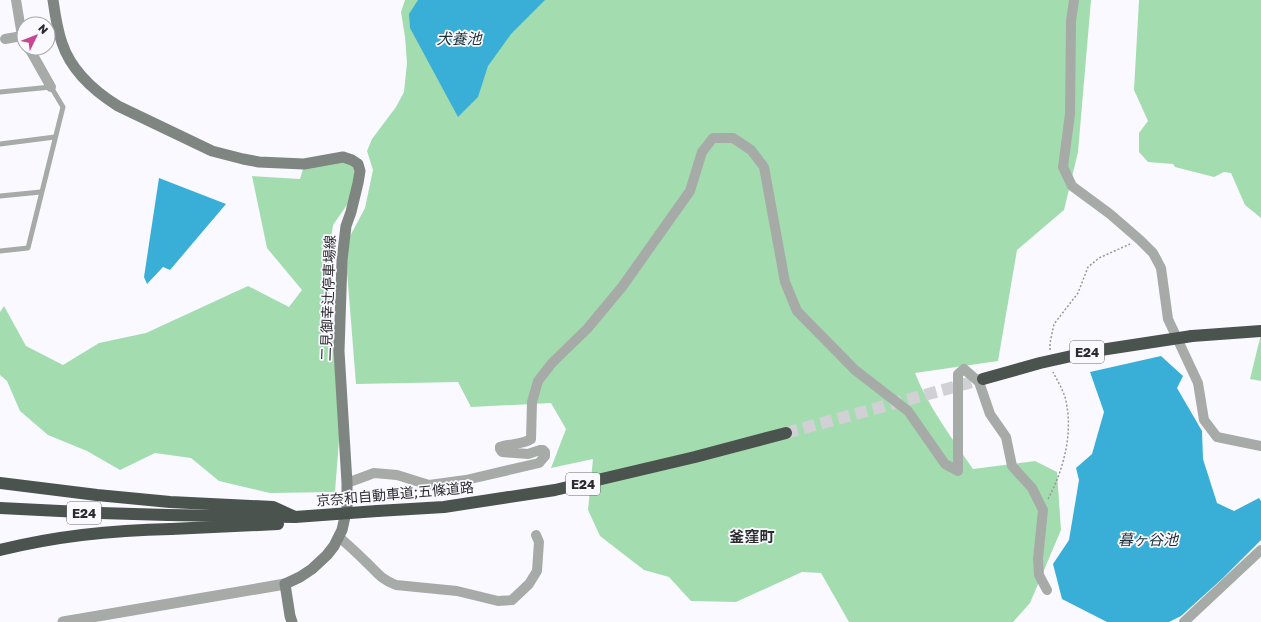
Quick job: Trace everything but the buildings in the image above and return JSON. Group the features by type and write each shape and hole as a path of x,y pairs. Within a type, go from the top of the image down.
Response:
{"highway":[{"name":"E24","path":"983,379 1040,363 1094,351 1192,336 1261,330"},
{"name":"京奈和自動車道;五條道路","path":"0,508 100,514 295,517 444,507 555,490 688,459 786,433"},
{"path":"0,483 170,502 273,507 295,517"},
{"path":"0,550 77,535 136,530 332,520 360,513"}],"main road":[{"name":"二見御幸辻停車場線","path":"53,0 57,26 62,44 70,60 90,85 118,106 212,151 243,160 304,164 343,157 358,164 360,171 352,212 346,226 342,260 339,351 348,508 339,537 330,550 316,566 285,584"},
{"path":"285,584 292,622"}],"street":[{"path":"16,0 19,16"},
{"path":"1074,0 1071,21 1070,114 1063,167 1072,186 1110,214 1153,253 1161,268 1168,319 1198,382 1204,420 1217,437 1261,446"},
{"path":"2,39 16,38"},
{"path":"34,56 51,87"},
{"path":"347,483 374,473 397,475 429,486 466,480 539,463 545,456 545,452 543,450 528,454 502,452 500,449 500,447 506,445 524,443 531,439 532,402 538,381 552,363 587,329 622,287 690,191 702,152 713,138 733,138 751,150 764,167 785,282 797,311 855,370 908,411 945,464 958,471 958,374 964,369 979,382 990,414 1006,437 1012,466 1032,488 1042,510 1038,559 1039,575 1047,590"},
{"path":"339,537 366,561 378,576 396,585 457,591 498,601 512,600 529,584 537,571 539,542 536,535"},
{"path":"1184,622 1261,550"},
{"path":"63,622 285,584"}],"lane":[{"path":"0,92 51,87 63,107 28,248 0,251"},
{"path":"0,144 55,137"},
{"path":"0,196 41,192"}],"green space":[{"path":"405,0 1091,0 1078,152 1064,210 1017,250 998,361 915,373 934,411 973,469 1035,461 1057,472 1061,530 1030,603 1013,622 849,622 821,573 802,572 736,602 691,601 669,577 644,570 600,536 588,510 593,459 551,468 566,429 551,403 471,407 458,382 356,384 346,259 350,236 365,208 373,170 367,151 372,139 396,107 404,92 407,63 401,12"},
{"path":"1139,0 1261,0 1261,218 1245,205 1231,173 1224,172 1214,177 1175,167 1173,164 1148,162 1139,152 1139,133 1148,121 1134,90"},
{"path":"348,160 355,166 353,185 349,202 333,225 329,254 329,290 336,353 340,427 335,492 270,493 219,481 191,458 155,453 120,470 87,451 48,435 20,411 7,381 0,375 0,312 4,306 26,346 63,365 99,343 146,333 248,286 289,307 302,290 267,248 252,176 300,179 303,169"},
{"path":"1261,334 1261,381 1250,379"}],"water":[{"name":"犬養池","path":"418,0 545,0 511,34 488,66 478,97 458,117 410,28 409,14"},
{"path":"159,178 226,204 170,270 163,267 147,284 144,277"},
{"name":"暮ヶ谷池","path":"1161,356 1183,376 1177,388 1202,431 1203,459 1217,503 1234,511 1259,498 1261,501 1261,540 1223,578 1181,616 1169,622 1107,622 1062,599 1053,564 1069,540 1079,480 1076,468 1092,454 1104,412 1090,372"}],"tunnel":[{"path":"786,433 983,379"}],"district":[{"name":"釜窪町","path":"752,537"}]}
